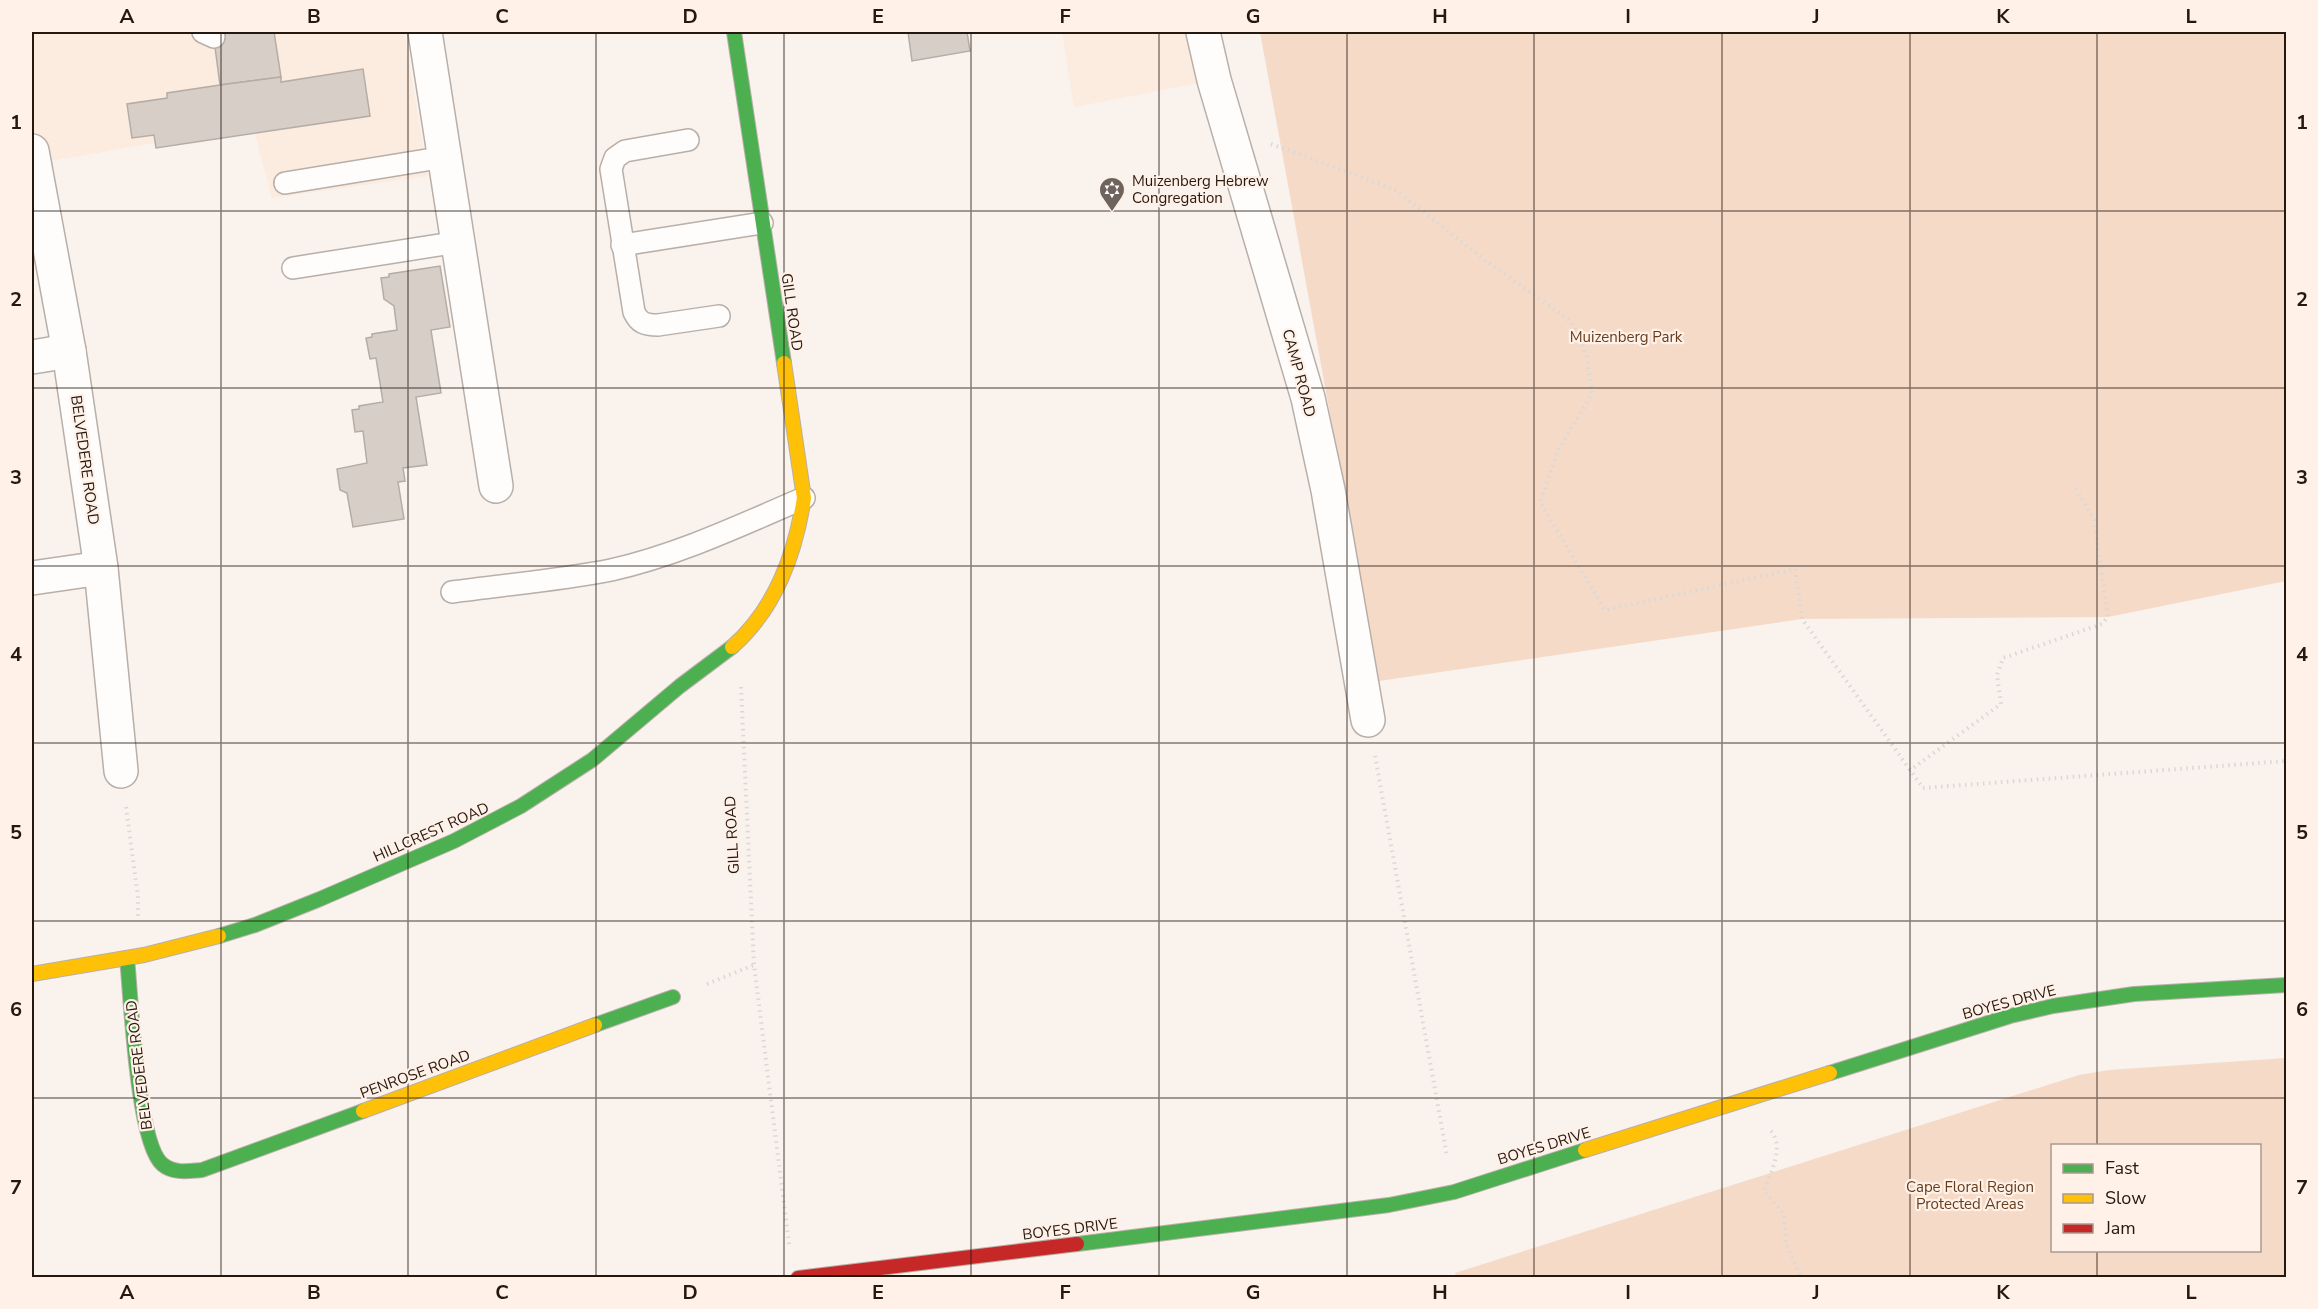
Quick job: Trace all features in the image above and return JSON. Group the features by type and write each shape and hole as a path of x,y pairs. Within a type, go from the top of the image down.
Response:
{"street":[{"path":"425,32 496,486"},
{"name":"GILL ROAD","path":"734,32 804,498 800,529 790,562 776,593"},
{"name":"CAMP ROAD","path":"1203,32 1214,80 1308,398 1328,490 1368,720"},
{"name":"BELVEDERE ROAD","path":"32,151 69,351 101,568 121,771"},
{"path":"32,357 69,351"},
{"path":"32,578 101,568"},
{"name":"HILLCREST ROAD","path":"32,974 127,958 212,939 272,920 461,839 506,816 565,779 614,743 680,686 736,644 776,593"},
{"name":"BELVEDERE ROAD","path":"127,958 142,1111 154,1154 166,1167"},
{"name":"BOYES DRIVE","path":"798,1278 1389,1205 1454,1192 2010,1016 2053,1006 2134,994 2286,985"},
{"name":"PENROSE ROAD","path":"166,1167 179,1172 202,1170 673,998"}],"lane":[{"path":"688,140 625,151 615,159 611,169 634,312 641,323 658,325 720,316"},
{"path":"285,183 444,158"},
{"path":"622,245 762,223"},
{"path":"293,268 458,242"},
{"path":"452,592 610,570 681,549 804,498"}],"path":[{"path":"1267,142 1394,189 1485,260 1572,322 1587,357 1592,394 1559,448 1539,502 1605,610 1795,569 1802,619 1923,788 2286,761"},
{"path":"1910,771 2001,704 1997,675 2003,658 2102,624 2108,617 2094,520 2076,488"},
{"name":"GILL ROAD","path":"742,704 754,965 789,1248"},
{"path":"1368,720 1449,1167"},
{"path":"121,771 138,897 138,919 120,920 127,958"},
{"path":"673,998 754,965"},
{"path":"1747,1100 1774,1135 1778,1151 1764,1191 1784,1214 1786,1243 1801,1278"}],"shaded area":[{"path":"32,32 404,32 428,176 272,198 253,126 33,164"},
{"path":"1062,32 1203,32 1214,80 1074,107"}],"green space":[{"name":"Muizenberg Park","path":"1260,32 2286,32 2286,581 2108,617 1802,619 1379,681"},
{"name":"Cape Floral Region Protected Areas","path":"2286,1058 2286,1277 1456,1277 1455,1273 2079,1075 2109,1070"}],"building":[{"path":"213,32 274,32 281,77 220,85"},
{"path":"908,32 967,32 970,51 912,61"},
{"path":"363,69 370,116 156,148 154,135 132,138 127,104 167,98 167,93 220,85 281,77 281,82"},
{"path":"440,266 450,327 431,330 441,393 416,397 427,465 403,468 405,481 398,482 404,519 353,527 347,493 340,490 337,469 367,463 363,431 355,432 352,410 359,409 359,406 383,402 376,358 370,359 366,338 372,337 372,334 397,330 394,306 384,299 381,278 389,277 389,274"}],"traffic: fast":[{"path":"734,32 784,363"},
{"path":"219,936 255,925 320,899 454,841 521,806 592,760 680,686 732,647"},
{"path":"127,958 141,1099 153,1150 162,1164 181,1171 202,1170 363,1111"},
{"path":"1830,1073 2010,1016 2053,1006 2134,994 2286,985"},
{"path":"595,1025 673,997"},
{"path":"1077,1244 1389,1205 1454,1192 1585,1150"}],"traffic: slow":[{"path":"732,647 761,615 781,579 795,539 804,498 784,363"},
{"path":"32,974 144,955 219,936"},
{"path":"363,1111 595,1025"},
{"path":"1585,1150 1830,1073"}],"traffic: jam":[{"path":"798,1278 1077,1244"}],"place":[{"name":"Muizenberg Hebrew Congregation","path":"1112,213"}]}
